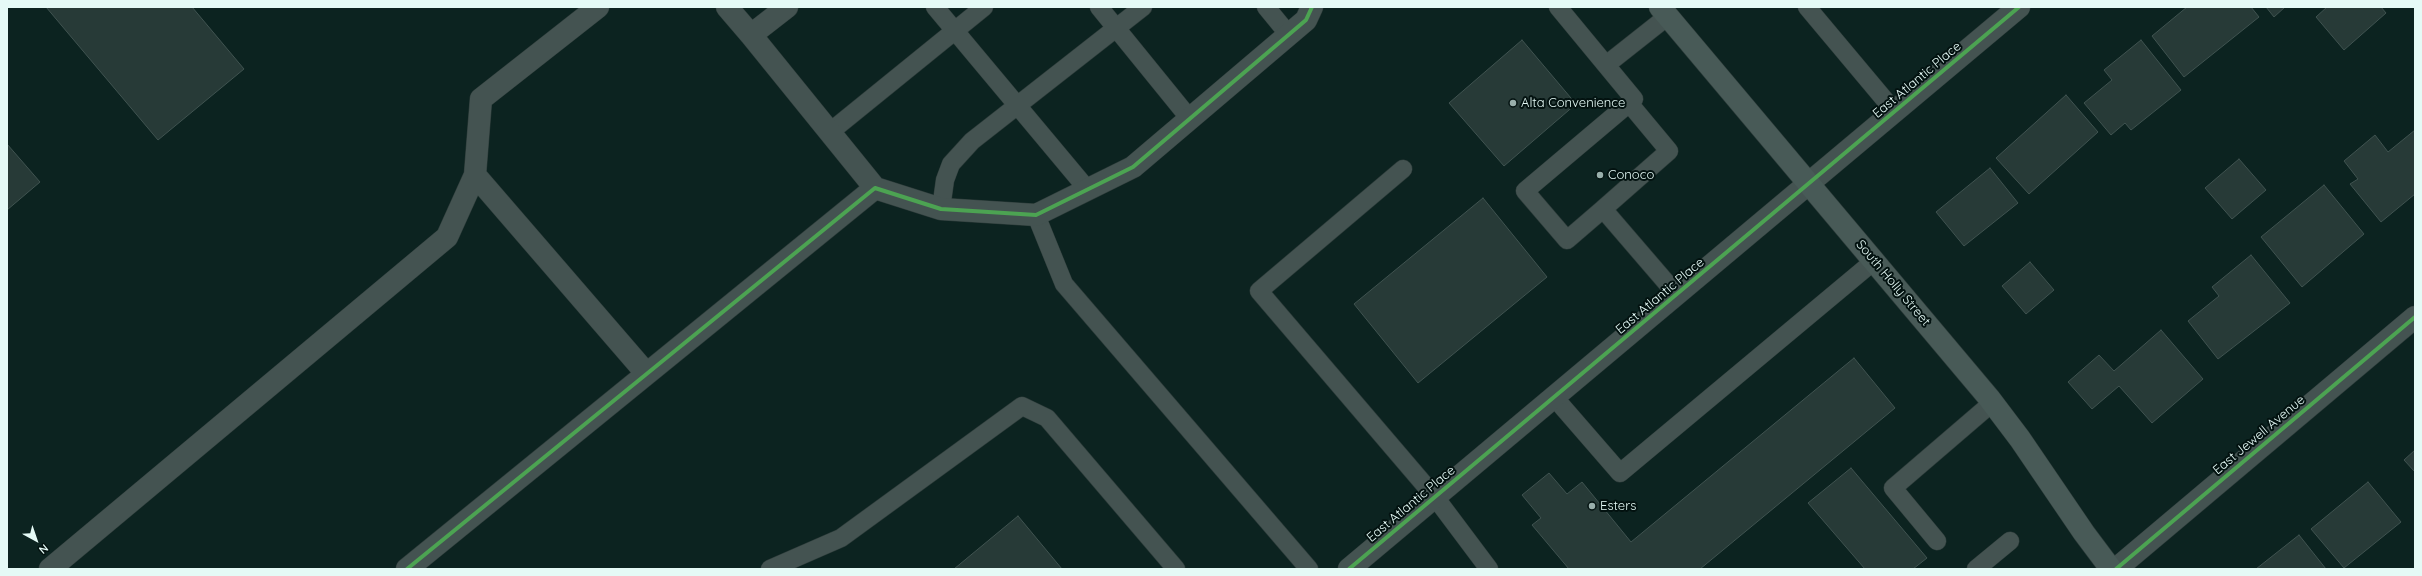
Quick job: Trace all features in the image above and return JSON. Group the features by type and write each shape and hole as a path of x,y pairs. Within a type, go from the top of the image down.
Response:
{"main road":[{"name":"South Holly Street","path":"1663,10 1992,403 2112,569"}],"street":[{"path":"50,569 448,237 475,175 481,99 598,7"},
{"path":"727,7 875,188 942,209 1036,215 1134,167 1306,20 1312,7"},
{"path":"751,35 787,7"},
{"name":"East Atlantic Place","path":"1349,569 1810,184 2019,7"},
{"path":"475,175 646,373"},
{"path":"407,569 875,188"},
{"name":"East Jewell Avenue","path":"2116,569 2415,317"}],"lane":[{"path":"934,7 1088,190"},
{"path":"830,132 984,7"},
{"path":"1099,7 1190,119"},
{"path":"942,209 945,180 951,164 972,141 1142,7"},
{"path":"1266,7 1289,35"},
{"path":"1558,7 1634,99 1525,190 1567,240 1670,151 1629,104"},
{"path":"1807,7 1895,112"},
{"path":"1606,65 1663,10"},
{"path":"1403,169 1259,291 1435,497 1489,569"},
{"path":"1603,209 1677,295"},
{"path":"1036,215 1064,284 1309,569"},
{"path":"1554,397 1620,473 1874,261"},
{"path":"1937,541 1893,488 1992,403"},
{"path":"770,569 841,538 1022,406 1047,418 1176,569"},
{"path":"1976,569 2010,541"}],"building":[{"path":"46,7 192,7 244,69 158,140"},
{"path":"2187,7 2251,7 2259,17 2184,77 2152,36"},
{"path":"2266,7 2285,7 2274,17"},
{"path":"2327,7 2381,7 2386,13 2344,50 2316,17"},
{"name":"Alta Convenience","path":"1522,40 1576,104 1504,166 1449,103"},
{"path":"2141,40 2181,90 2131,130 2125,123 2111,135 2084,103 2112,80 2104,70"},
{"path":"2066,95 2098,132 2029,194 1996,158"},
{"path":"2415,130 2415,194 2381,222 2350,184 2358,179 2344,161 2375,135 2388,152"},
{"path":"7,144 40,182 7,210"},
{"path":"2239,159 2266,190 2232,219 2205,188"},
{"path":"1990,168 2018,203 1964,246 1936,212"},
{"path":"2324,185 2364,234 2302,287 2261,237"},
{"path":"1483,198 1547,277 1418,383 1354,304"},
{"path":"2251,255 2290,303 2218,359 2188,321 2219,296 2212,287"},
{"path":"2030,262 2054,290 2026,314 2002,286"},
{"path":"2161,330 2203,379 2152,423 2119,386 2092,409 2068,382 2099,355 2114,371"},
{"path":"1854,358 1895,408 1700,569 1569,569 1532,525 1541,518 1522,495 1549,473 1567,494 1582,482 1631,542"},
{"path":"2415,450 2415,472 2404,460"},
{"path":"1851,468 1927,558 1913,569 1865,569 1808,503"},
{"path":"2368,482 2401,522 2344,568 2311,529"},
{"path":"1018,516 1062,569 954,569"},
{"path":"2299,535 2326,569 2256,569"}],"cycle path":[{"path":"407,569 875,188 941,209 1036,215 1133,167 1306,20 1312,7"},
{"path":"1349,569 2019,7"},
{"path":"2116,569 2415,317"}],"place":[{"name":"Alta Convenience","path":"1513,103"},
{"name":"Conoco","path":"1600,175"},
{"name":"Esters","path":"1592,506"}]}
